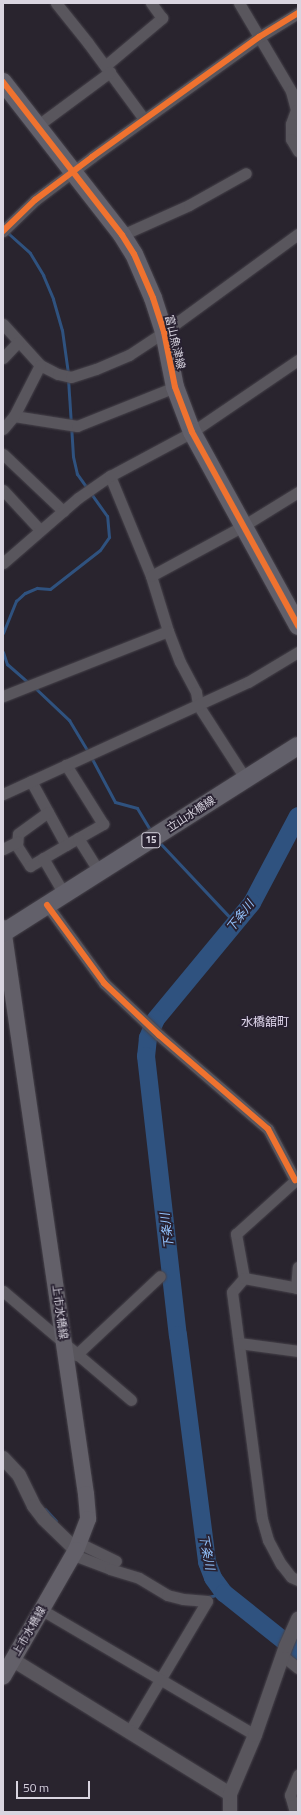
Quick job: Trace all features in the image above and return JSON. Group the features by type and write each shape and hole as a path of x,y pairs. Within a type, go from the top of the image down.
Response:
{"main road":[{"name":"富山魚津線","path":"3,82 122,235 146,279 164,332 175,387 192,432 298,626"},
{"name":"立山水橋線","path":"3,931 47,905 245,778 298,746"},
{"name":"上市水橋線","path":"3,931 70,1350 88,1519 76,1549 3,1677"}],"street":[{"path":"56,3 144,119"},
{"path":"37,126 107,69 162,18 151,3"},
{"path":"239,3 291,90 296,110 292,124 291,139 298,151"},
{"path":"4,228 35,200 144,119 259,37 298,13"},
{"path":"122,235 189,205 246,173"},
{"path":"3,324 40,365 58,374 71,377 96,369 129,355 164,332 298,234"},
{"path":"3,358 18,342"},
{"path":"3,563 78,498 110,476 192,432 298,360"},
{"path":"3,429 14,416 40,365"},
{"path":"14,416 77,426 175,387"},
{"path":"3,454 63,511"},
{"path":"110,476 151,576 168,631 180,662 196,692 198,705 245,778"},
{"path":"3,490 40,530"},
{"path":"151,576 243,526 298,492"},
{"path":"3,696 168,631"},
{"path":"3,794 248,682 298,652"},
{"path":"48,812 18,834 17,846 30,866 103,824 66,765"},
{"path":"31,781 66,845"},
{"path":"78,838 99,872"},
{"path":"3,849 17,842"},
{"path":"43,858 64,894"},
{"path":"47,905 104,983 159,1035 268,1129 297,1179 236,1234 244,1278"},
{"path":"244,1278 297,1288 298,1267"},
{"path":"70,1350 160,1276"},
{"path":"244,1278 232,1292 262,1519 268,1540 281,1564 291,1577 298,1580"},
{"path":"3,1291 70,1350 131,1400"},
{"path":"239,1343 298,1351"},
{"path":"3,1458 19,1475 31,1501 44,1519 76,1549 110,1569 139,1578 167,1595 183,1599 208,1601 130,1730"},
{"path":"76,1549 116,1561"},
{"path":"42,1610 255,1735"},
{"path":"230,1812 230,1794 255,1735 285,1651 296,1626"},
{"path":"285,1651 298,1668"},
{"path":"13,1660 130,1730 230,1794"},
{"path":"295,1812 290,1795 298,1775"}],"waterway":[{"path":"7,230 9,234 30,253 43,275 53,299 62,330 68,373"},
{"path":"3,633 16,601 25,593 37,588 50,589 100,550 109,537 107,516 77,474 73,456 68,379"},
{"path":"3,652 7,664 29,683"},
{"path":"33,686 69,720 88,752"},
{"path":"91,757 115,802 137,808 152,833"},
{"name":"下条川","path":"298,816 252,903 156,1019 148,1038 146,1056 178,1335 207,1562 213,1578 224,1593 298,1652"},
{"path":"159,842 236,924"},
{"path":"45,1509 56,1521"},
{"path":"208,1597 224,1593"}],"cycle path":[{"path":"3,231 35,200 92,157 259,37 298,13"},
{"path":"3,82 122,235 134,254 153,298 164,332 175,387 192,432 298,626"},
{"path":"47,905 104,983 159,1035 268,1129 295,1180"}],"district":[{"name":"水橋舘町","path":"265,1022"}]}
